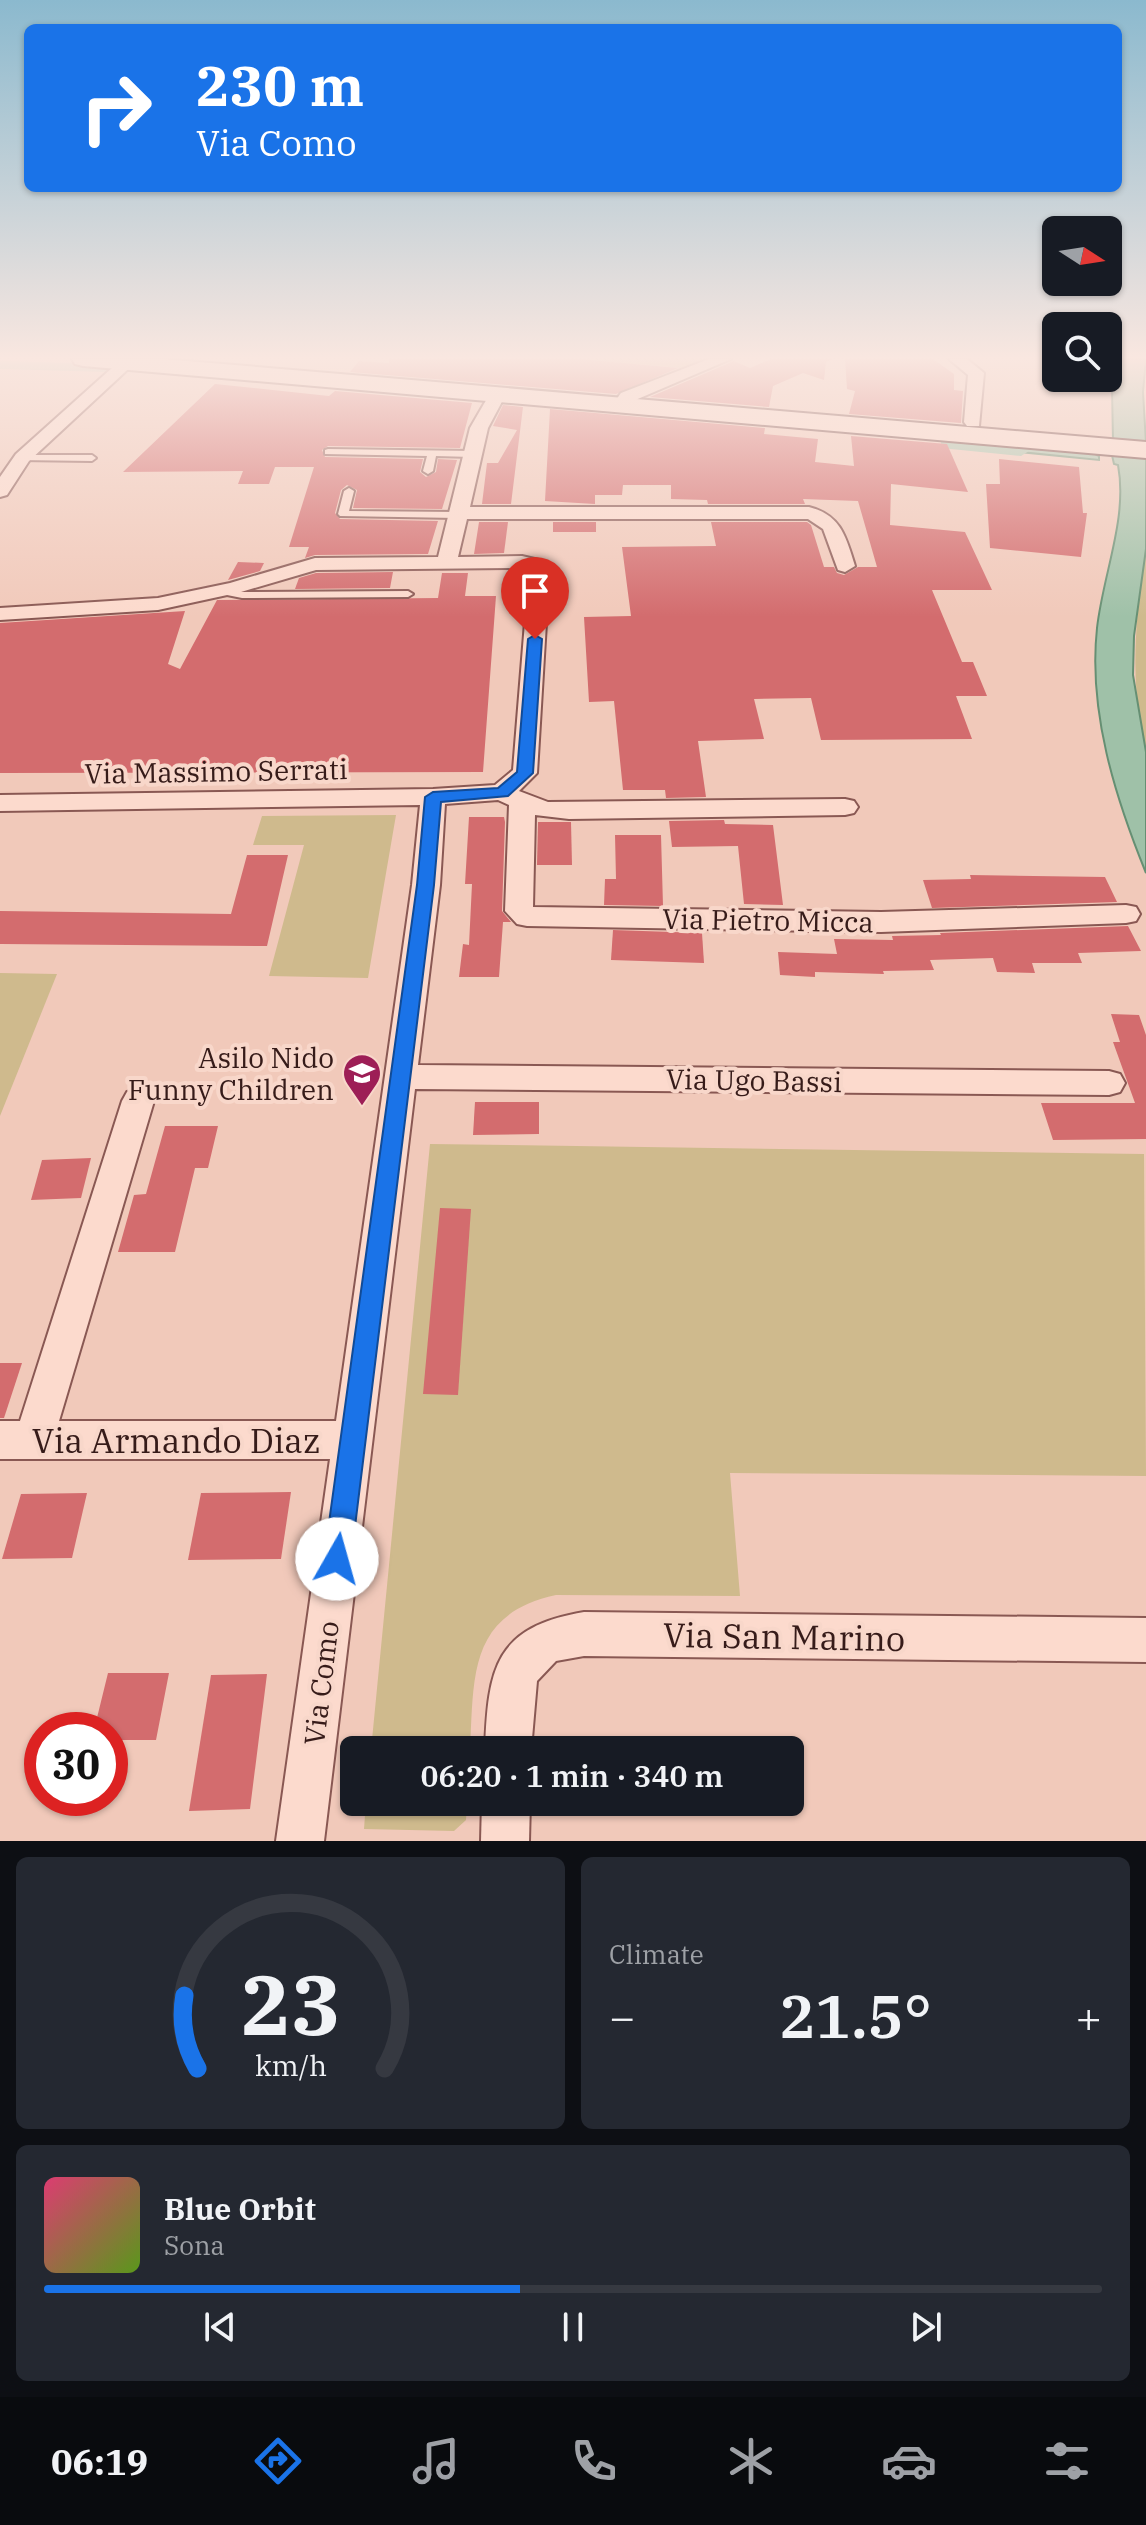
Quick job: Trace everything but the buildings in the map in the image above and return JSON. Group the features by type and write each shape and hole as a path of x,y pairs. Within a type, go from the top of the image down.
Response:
{"main road":[{"path":"1094,445 1146,450"}],"street":[{"path":"0,491 22,458 36,445"},
{"path":"447,562 474,445"},
{"path":"457,514 809,513 823,516 831,523 845,566"},
{"path":"0,614 141,606 221,591 315,564 532,564 539,573 527,763 512,798"},
{"path":"433,797 512,798 545,810 569,811 845,807"},
{"name":"Via Massimo Serrati","path":"0,803 433,797"},
{"name":"Via Como","path":"300,1841 426,885 433,797"},
{"name":"Via Pietro Micca","path":"512,798 519,911 527,917 881,922 1126,914"},
{"name":"Via Ugo Bassi","path":"400,1077 1109,1083"},
{"path":"17,1440 138,1101"},
{"name":"Via Armando Diaz","path":"17,1440 353,1440"},
{"name":"Via San Marino","path":"509,1736 512,1690 520,1664 536,1645 556,1637 615,1634 1146,1640"},
{"path":"505,1841 506,1816"}],"lane":[{"path":"328,452 472,454"},
{"path":"428,471 432,454"},
{"path":"22,458 92,458"},
{"path":"349,491 343,514 457,514"},
{"path":"221,591 242,595 408,594"}],"shaded area":[{"path":"1006,445 1091,452 1099,456 1099,460 990,449"},
{"path":"1111,451 1146,454 1146,549 1134,636 1133,675 1146,752 1146,873 1114,784 1096,691 1097,628 1120,505 1118,465 1114,464"},
{"path":"1146,549 1146,752 1137,701 1136,650"},
{"path":"396,815 368,978 269,976 304,845 253,845 262,816"},
{"path":"0,973 57,974 0,1116"},
{"path":"430,1144 1144,1154 1146,1476 730,1473 740,1596 556,1595 527,1604 506,1617 491,1633 482,1652 476,1674 471,1736 372,1736"},
{"path":"365,1816 466,1816 454,1831 364,1829"}],"waterway":[{"path":"946,445 1021,451"}],"place":[{"name":"Asilo Nido Funny Children","path":"362,1107"}],"route":[{"path":"337,1559 426,885 433,797 491,795 513,786 525,773 535,639"}]}
